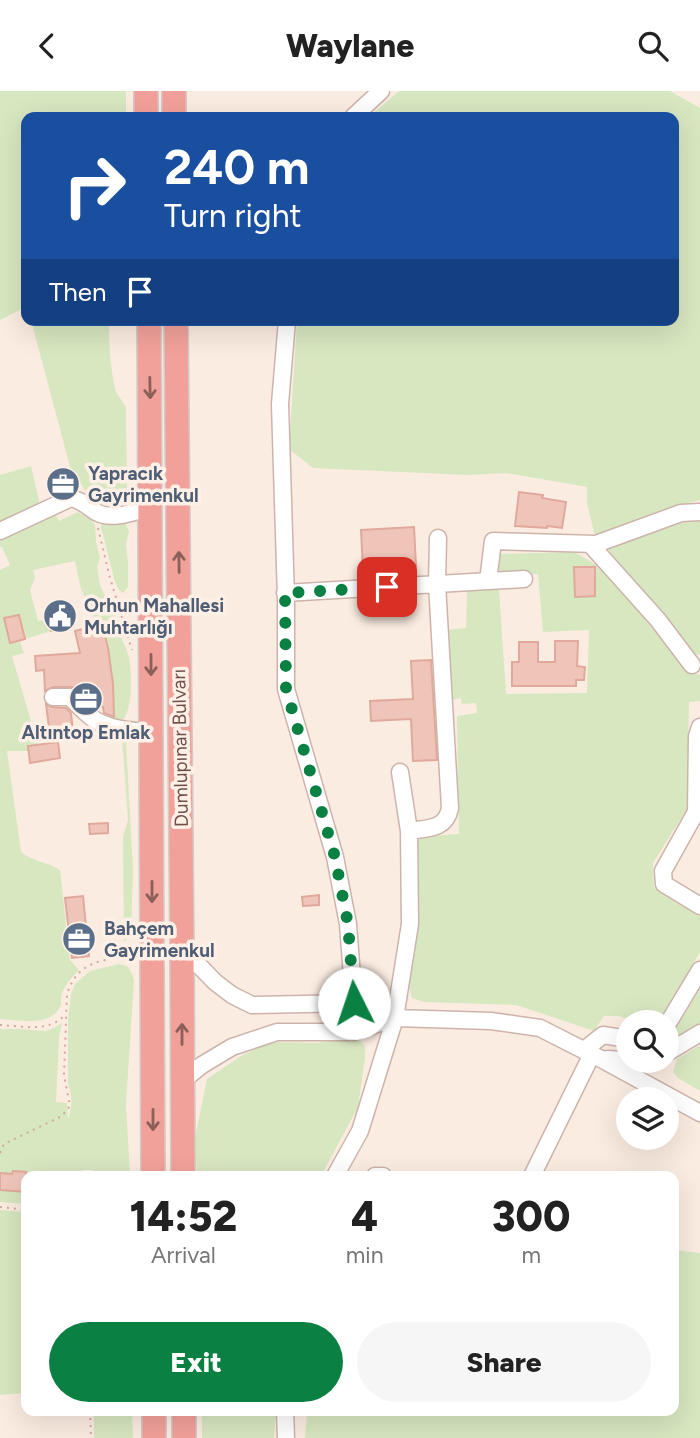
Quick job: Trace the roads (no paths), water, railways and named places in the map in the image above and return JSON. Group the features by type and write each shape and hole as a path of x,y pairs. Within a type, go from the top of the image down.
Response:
{"highway":[{"path":"146,91 146,112"},
{"path":"174,91 174,112"},
{"name":"Dumlupınar Bulvarı","path":"149,326 153,1171"},
{"name":"Dumlupınar Bulvarı","path":"176,326 183,1171"},
{"path":"154,1416 154,1438"},
{"path":"184,1416 184,1438"}],"street":[{"path":"358,112 381,91"},
{"path":"286,326 280,404 286,689 335,857 348,924 354,1003 353,1032"},
{"path":"0,531 71,498 106,516 151,507"},
{"path":"488,581 493,541 596,544 681,513 700,512"},
{"path":"409,831 438,826 448,817 450,808 437,584 438,538"},
{"path":"590,544 657,620 692,665"},
{"path":"285,593 524,579"},
{"path":"53,697 70,697 89,716 115,728 152,733"},
{"path":"700,727 697,736 698,812 663,871 664,884 700,906"},
{"path":"338,1171 360,1131 395,1018 410,924 409,831 400,772"},
{"path":"182,948 215,982 252,1005 354,1003 395,1018 491,1021 540,1028 700,1113"},
{"path":"676,1010 700,970"},
{"path":"182,1081 232,1047 277,1031 353,1032 395,1018"},
{"path":"679,1046 700,1033"},
{"path":"534,1171 603,1035 616,1037"},
{"path":"592,1054 616,1058"},
{"path":"285,1416 286,1438"}],"place":[{"name":"Yapracık Gayrimenkul","path":"63,484"},
{"name":"Orhun Mahallesi Muhtarlığı","path":"60,616"},
{"name":"Altıntop Emlak","path":"86,699"},
{"name":"Bahçem Gayrimenkul","path":"79,939"}]}
